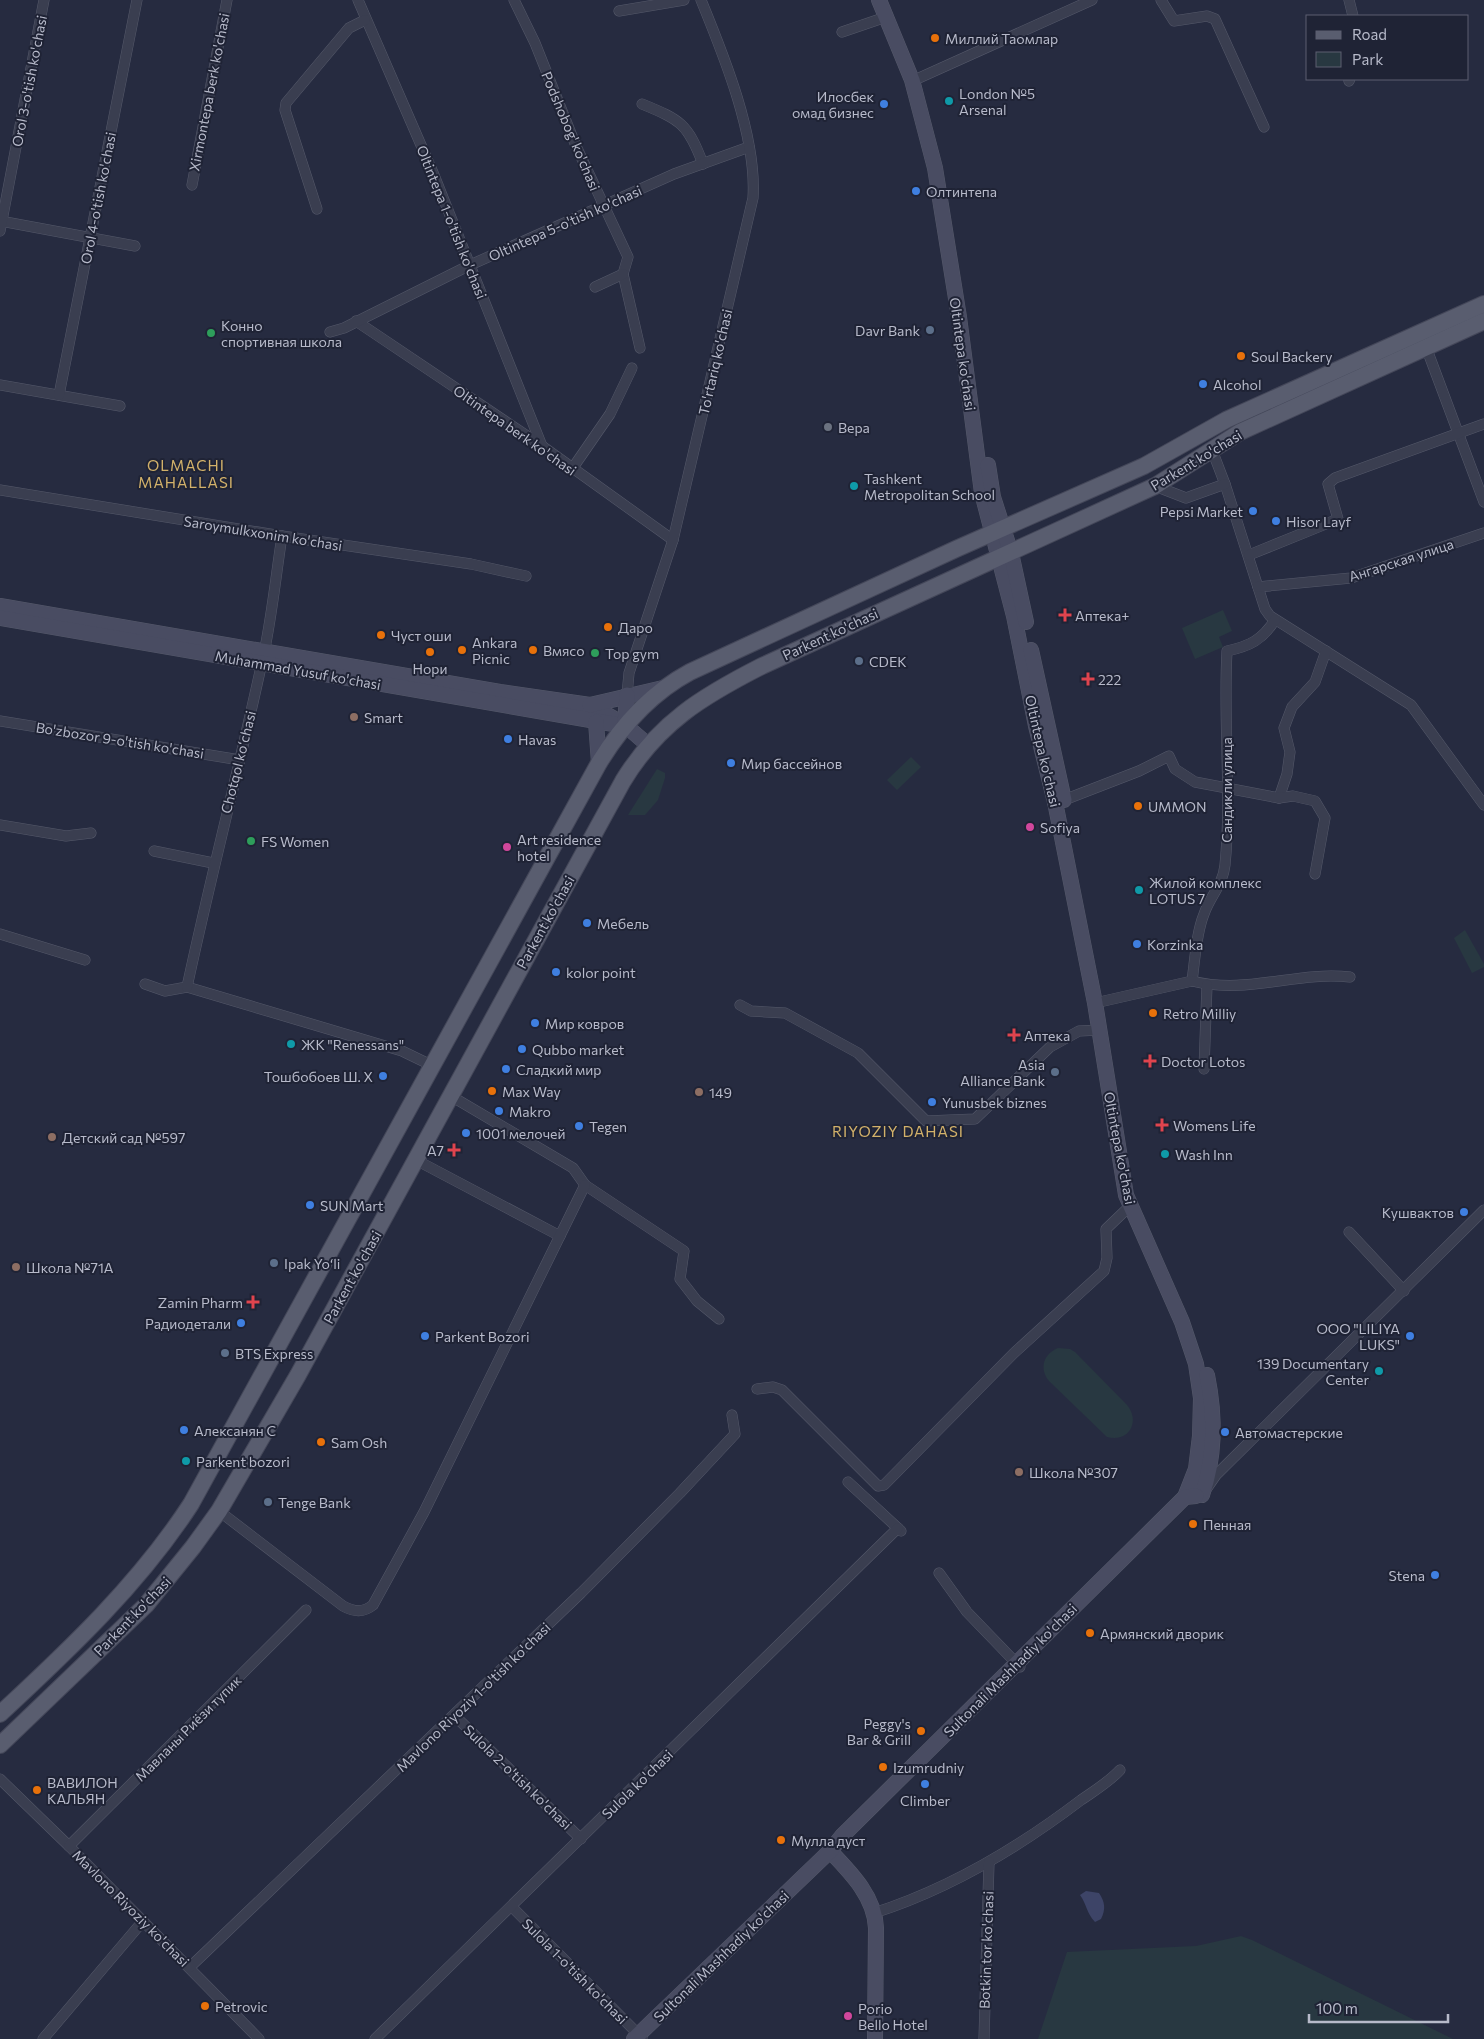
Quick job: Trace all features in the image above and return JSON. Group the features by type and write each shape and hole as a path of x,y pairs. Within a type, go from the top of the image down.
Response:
{"main road":[{"name":"Parkent ko'chasi","path":"0,1714 106,1612 138,1577 177,1526 205,1482 599,763 625,725 664,688 690,672 997,531 1144,466 1226,420 1484,304"},
{"name":"Parkent ko'chasi","path":"0,1745 146,1605 193,1547 219,1511 298,1375 622,781 648,745 683,712 732,682 807,644 1155,486 1240,432 1484,321"}],"street":[{"name":"Orol 3-o'tish ko'chasi","path":"1,224 44,0"},
{"name":"Orol 4-o'tish ko'chasi","path":"59,395 137,0"},
{"name":"Xirmontepa berk ko'chasi","path":"192,185 227,0"},
{"name":"Oltintepa 1-o'tish ko'chasi","path":"358,0 365,20 422,148 542,446"},
{"name":"Podshobog' ko'chasi","path":"514,0 535,43 576,146 628,257 623,274 640,348"},
{"path":"619,11 684,0"},
{"name":"To'rtariq ko'chasi","path":"625,725 628,673 673,540 752,207 753,177 749,147 730,70 701,0"},
{"name":"Oltintepa ko'chasi","path":"879,0 915,79"},
{"name":"Oltintepa ko'chasi","path":"888,0 915,79 946,204 997,531 1104,1001 1105,1030"},
{"path":"915,79 1092,0"},
{"path":"1161,0 1174,21 1206,16 1215,19 1264,127"},
{"path":"1349,0 1354,15"},
{"path":"842,32 886,17"},
{"path":"317,208 285,110 286,103 348,28 365,20"},
{"path":"642,104 674,117 693,137 703,164"},
{"name":"Oltintepa 5-o'tish ko'chasi","path":"330,332 468,266 604,207 674,174 749,147"},
{"path":"1,224 135,246"},
{"path":"595,287 623,274"},
{"name":"Oltintepa berk ko'chasi","path":"356,321 542,446 673,540"},
{"path":"1426,347 1484,502"},
{"path":"572,469 610,414 632,368"},
{"path":"0,385 120,406"},
{"path":"1249,555 1338,519 1328,484 1335,478 1484,424"},
{"path":"1212,450 1249,555 1265,609 1275,620 1411,706 1484,805"},
{"path":"1155,486 1186,498 1225,484"},
{"name":"Saroymulkxonim ko'chasi","path":"0,490 282,536 471,564 526,576"},
{"name":"Ангарская улица","path":"1258,586 1351,578 1484,533"},
{"name":"Chotqol koʻchasi","path":"187,987 213,863 240,760 263,657 282,536"},
{"name":"Muhammad Yusuf ko'chasi","path":"0,606 596,722 625,725"},
{"name":"Muhammad Yusuf ko'chasi","path":"0,618 590,705 625,725 648,745"},
{"name":"Сандикли улица","path":"1192,982 1203,916 1221,884 1225,867 1228,789 1225,683 1227,651 1242,648 1264,636 1275,620"},
{"path":"1279,798 1287,774 1290,752 1284,728 1292,706 1315,682 1326,651"},
{"name":"Muhammad Yusuf ko'chasi","path":"590,705 664,688"},
{"name":"Bo'zbozor 9-o'tish ko'chasi","path":"0,721 240,760"},
{"path":"596,722 599,763"},
{"path":"1059,801 1140,771 1169,756 1176,769 1195,782 1279,798 1293,796 1315,800 1325,818 1315,874"},
{"name":"Oltintepa ko'chasi","path":"1059,801 1105,1030 1134,1211 1199,1352 1209,1385 1212,1430 1208,1472 1202,1494"},
{"path":"0,825 66,836 91,833"},
{"path":"154,852 213,863"},
{"path":"0,934 85,960"},
{"path":"1104,1001 1192,982 1240,987 1325,974 1350,977"},
{"path":"145,984 165,990 187,987 402,1051 433,1066"},
{"path":"1204,1069 1207,985"},
{"path":"740,1005 751,1010 785,1013 858,1052 926,1121 975,1119 1050,1047 1079,1031 1105,1030"},
{"path":"451,1096 573,1168 585,1185 684,1251 680,1279 697,1301 719,1319"},
{"path":"416,1160 560,1236"},
{"path":"219,1511 343,1606 361,1611 373,1605 429,1504 585,1185"},
{"name":"Sultonali Mashhadiy ko'chasi","path":"638,2038 830,1852 842,1836 1191,1500 1198,1488 1202,1494 1216,1475 1484,1210"},
{"path":"757,1389 773,1387 782,1390 878,1486 882,1486 1014,1353 1104,1271 1107,1258 1106,1229 1134,1211"},
{"path":"1350,1232 1404,1291"},
{"name":"Oltintepa ko'chasi","path":"1155,1254 1182,1322 1198,1375 1201,1410 1199,1444 1194,1477 1186,1497"},
{"name":"Mavlono Riyoziy 1-o'tish ko'chasi","path":"190,1968 455,1716 581,1593 726,1445 735,1434 732,1415"},
{"name":"Sulola ko'chasi","path":"375,2039 900,1530 848,1482"},
{"path":"1186,1497 1202,1494"},
{"name":"Sultonali Mashhadiy ko'chasi","path":"1018,1665 1186,1497"},
{"path":"939,1574 967,1612 1018,1665"},
{"name":"Мавланы Риёзи тупик","path":"69,1846 306,1610"},
{"name":"Sulola 2-o'tish ko'chasi","path":"455,1716 581,1839"},
{"path":"874,1913 913,1900 989,1862 1052,1822 1120,1770"},
{"name":"Mavlono Riyoziy ko'chasi","path":"0,1779 144,1921 259,2039"},
{"path":"830,1852 860,1885 874,1913 876,1928 875,2039"},
{"name":"Botkin tor ko'chasi","path":"984,2039 989,1862"},
{"name":"Sulola 1-o'tish ko'chasi","path":"512,1907 638,2038"},
{"path":"44,2039 144,1921"}],"green space":[{"path":"1223,610 1232,631 1219,637 1223,647 1195,659 1182,628"},
{"path":"911,757 921,767 897,790 887,780"},
{"path":"657,769 665,773 658,800 645,815 628,815"},
{"path":"1465,930 1484,964 1484,967 1472,973 1454,938"},
{"path":"1058,1348 1070,1349 1075,1352 1127,1405 1133,1418 1130,1430 1126,1434 1121,1437 1107,1437 1049,1381 1044,1372 1044,1362 1049,1354"},
{"path":"1241,1936 1453,2039 1038,2039 1067,1952 1196,1946"}],"water":[{"path":"1086,1891 1099,1893 1103,1899 1104,1912 1101,1919 1095,1922 1080,1895"}],"place":[{"name":"Миллий Таомлар","path":"935,38"},
{"name":"London №5 Arsenal","path":"949,101"},
{"name":"Илосбек омад бизнес","path":"884,104"},
{"name":"Олтинтепа","path":"916,191"},
{"name":"Davr Bank","path":"930,330"},
{"name":"Конно спортивная школа","path":"211,333"},
{"name":"Soul Backery","path":"1241,356"},
{"name":"Alcohol","path":"1203,384"},
{"name":"Вера","path":"828,427"},
{"name":"Tashkent Metropolitan School","path":"854,486"},
{"name":"Pepsi Market","path":"1253,511"},
{"name":"Hisor Layf","path":"1276,521"},
{"name":"Аптека+","path":"1065,615"},
{"name":"Даро","path":"608,627"},
{"name":"Чуст оши","path":"381,635"},
{"name":"Ankara Picnic","path":"462,650"},
{"name":"Вмясо","path":"533,650"},
{"name":"Нори","path":"430,652"},
{"name":"Top gym","path":"595,653"},
{"name":"CDEK","path":"859,661"},
{"name":"222","path":"1088,679"},
{"name":"Smart","path":"354,717"},
{"name":"Havas","path":"508,739"},
{"name":"Мир бассейнов","path":"731,763"},
{"name":"UMMON","path":"1138,806"},
{"name":"Sofiya","path":"1030,827"},
{"name":"FS Women","path":"251,841"},
{"name":"Art residence hotel","path":"507,847"},
{"name":"Жилой комплекс LOTUS 7","path":"1139,890"},
{"name":"Мебель","path":"587,923"},
{"name":"Korzinka","path":"1137,944"},
{"name":"kolor point","path":"556,972"},
{"name":"Retro Milliy","path":"1153,1013"},
{"name":"Мир ковров","path":"535,1023"},
{"name":"Аптека","path":"1014,1035"},
{"name":"ЖК \"Renessans\"","path":"291,1044"},
{"name":"Qubbo market","path":"522,1049"},
{"name":"Doctor Lotos","path":"1150,1061"},
{"name":"Сладкий мир","path":"506,1069"},
{"name":"Asia Alliance Bank","path":"1055,1072"},
{"name":"Тошбобоев Ш. Х","path":"383,1076"},
{"name":"Max Way","path":"492,1091"},
{"name":"149","path":"699,1092"},
{"name":"Yunusbek biznes","path":"932,1102"},
{"name":"Makro","path":"499,1111"},
{"name":"Womens Life","path":"1162,1125"},
{"name":"Tegen","path":"579,1126"},
{"name":"1001 мелочей","path":"466,1133"},
{"name":"Детский сад №597","path":"52,1137"},
{"name":"А7","path":"454,1150"},
{"name":"Wash Inn","path":"1165,1154"},
{"name":"SUN Mart","path":"310,1205"},
{"name":"Кушвактов","path":"1464,1212"},
{"name":"Ipak Yoʻli","path":"274,1263"},
{"name":"Школа №71А","path":"16,1267"},
{"name":"Zamin Pharm","path":"253,1302"},
{"name":"Радиодетали","path":"241,1323"},
{"name":"Parkent Bozori","path":"425,1336"},
{"name":"OOO \"LILIYA LUKS\"","path":"1410,1336"},
{"name":"BTS Express","path":"225,1353"},
{"name":"139 Documentary Center","path":"1379,1371"},
{"name":"Алексанян С","path":"184,1430"},
{"name":"Автомастерские","path":"1225,1432"},
{"name":"Sam Osh","path":"321,1442"},
{"name":"Parkent bozori","path":"186,1461"},
{"name":"Школа №307","path":"1019,1472"},
{"name":"Tenge Bank","path":"268,1502"},
{"name":"Пенная","path":"1193,1524"},
{"name":"Stena","path":"1435,1575"},
{"name":"Армянский дворик","path":"1090,1633"},
{"name":"Peggy's Bar & Grill","path":"921,1731"},
{"name":"Izumrudniy","path":"883,1767"},
{"name":"Climber","path":"925,1784"},
{"name":"ВАВИЛОН КАЛЬЯН","path":"37,1790"},
{"name":"Мулла дуст","path":"781,1840"},
{"name":"Petrovic","path":"205,2006"},
{"name":"Porio Bello Hotel","path":"848,2016"}],"district":[{"name":"OLMACHI MAHALLASI","path":"186,474"},
{"name":"RIYOZIY DAHASI","path":"898,1131"}]}
